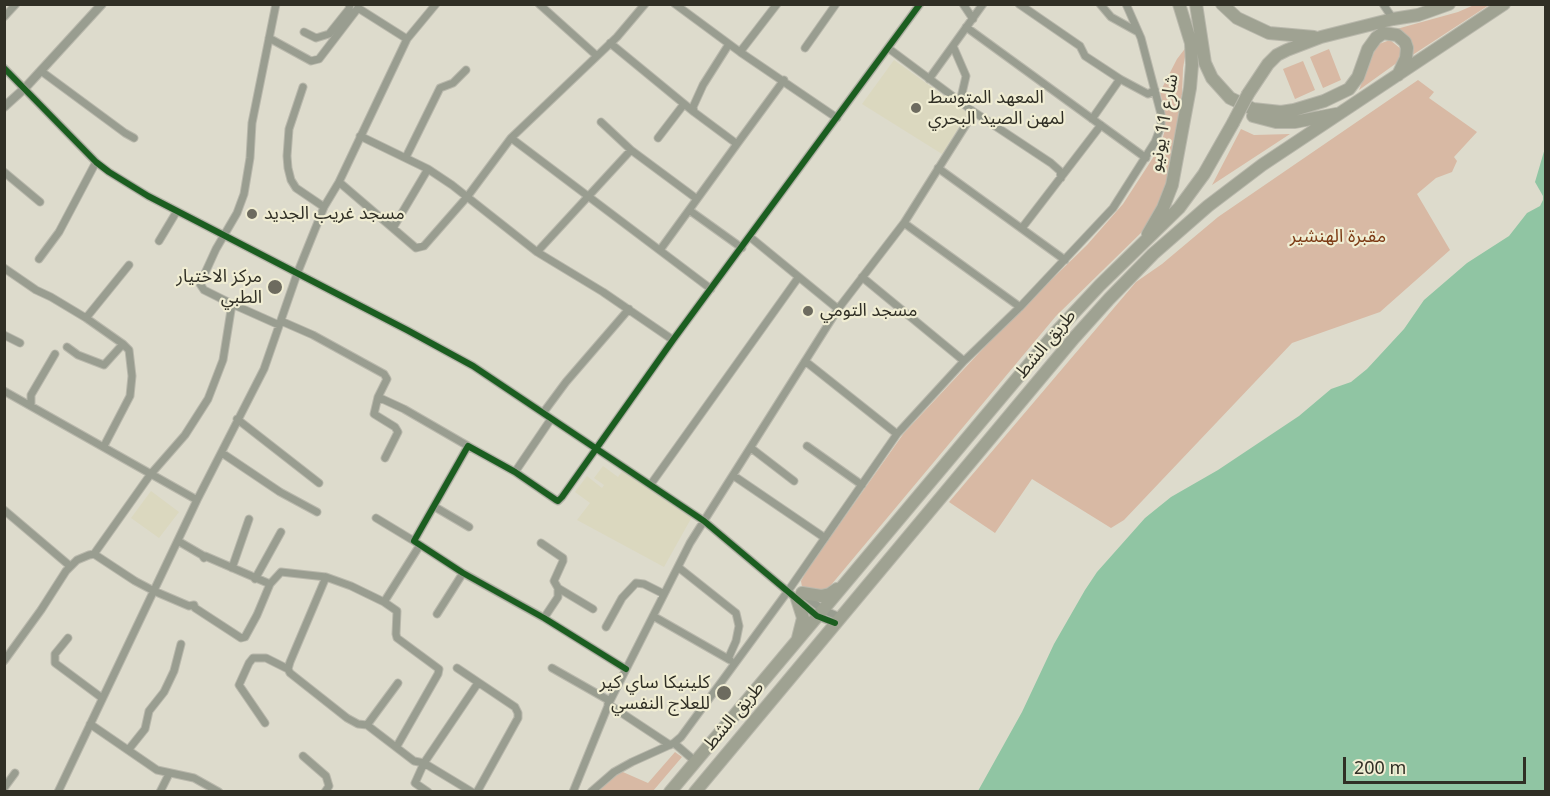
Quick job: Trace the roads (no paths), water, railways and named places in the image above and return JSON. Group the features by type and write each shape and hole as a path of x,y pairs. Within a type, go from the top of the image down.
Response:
{"highway":[{"name":"شارع 11 يونيو","path":"1144,242 1163,208 1172,185 1190,88 1191,43 1179,4"},
{"path":"1196,4 1205,63 1212,78 1230,98 1253,109 1281,112 1294,110 1318,104 1349,89 1358,77 1368,50 1376,38 1383,33 1397,35 1405,42 1406,58 1398,76"},
{"path":"1222,4 1237,18 1269,33 1321,37 1449,4"},
{"name":"طريق الشط","path":"695,792 1074,338 1153,254 1262,165 1345,112 1504,4"},
{"name":"طريق الشط","path":"670,792 1056,332 1100,285 1167,220 1192,191 1219,151 1248,94 1268,64 1277,55 1321,37"},
{"path":"1191,43 1209,83 1229,104 1247,114 1276,122 1295,122 1345,112"},
{"path":"798,640 803,618 794,594 821,596 830,594 843,585"}],"street":[{"path":"4,17 16,4"},
{"path":"4,107 25,88 102,4"},
{"path":"276,4 252,123 246,186 237,213 216,249 200,286 232,304 313,335 384,374 387,379 378,397 374,414 395,427 398,432 385,458"},
{"path":"304,32 316,38 329,34 349,9 350,4"},
{"path":"58,792 197,500 264,369 297,274 324,207 339,182 407,39 436,4"},
{"path":"539,4 597,56"},
{"path":"339,182 416,248 423,246 466,197 512,138 610,43 645,4"},
{"path":"675,4 837,118"},
{"path":"741,52 777,4"},
{"path":"805,48 836,4"},
{"path":"378,397 404,409 515,472 558,501 920,4"},
{"path":"963,4 973,19"},
{"path":"929,79 983,4"},
{"path":"1020,4 1080,46 1085,56 1120,79 1148,94 1155,90"},
{"path":"1100,4 1111,17 1138,32"},
{"path":"591,792 614,772 672,744 732,661 794,594 825,538 897,435 964,361 1020,307 1113,208 1146,158 1161,126 1161,114 1155,90 1138,32 1126,4"},
{"path":"1383,4 1393,19"},
{"path":"269,38 311,60 319,59 359,8 407,39"},
{"path":"966,27 1146,158"},
{"path":"610,43 737,144"},
{"path":"694,112 693,107 703,85 729,44"},
{"path":"953,46 966,76 960,102"},
{"path":"888,48 974,112 1051,163 1060,171 1060,178"},
{"path":"4,68 96,162 120,180 450,353 651,484 704,521 794,594 820,613 837,620"},
{"path":"406,157 440,88 453,83 466,70"},
{"path":"41,71 134,138"},
{"path":"1092,118 1120,79"},
{"path":"660,250 784,80"},
{"path":"303,87 291,120 287,148 288,168 296,188 324,207"},
{"path":"658,138 684,104"},
{"path":"573,792 609,702 652,616 704,521 838,309 904,222 974,112"},
{"path":"601,122 631,150 697,199"},
{"path":"1022,228 1101,125"},
{"path":"360,136 428,169 537,252 603,292 674,340"},
{"path":"512,138 711,289"},
{"path":"537,252 631,150"},
{"path":"39,259 59,232 96,162"},
{"path":"938,168 1065,260"},
{"path":"393,228 428,169"},
{"path":"4,172 40,202"},
{"path":"689,210 742,248"},
{"path":"159,241 177,211"},
{"path":"904,222 1020,307"},
{"path":"750,237 838,309"},
{"path":"86,318 129,265"},
{"path":"4,268 36,290 86,318 129,350 131,389 122,414 104,446"},
{"path":"862,277 964,361"},
{"path":"651,484 798,278"},
{"path":"4,661 70,566 77,560 94,554 150,475 185,435 208,399 223,360 232,304"},
{"path":"543,413 566,382 629,309"},
{"path":"4,335 20,342"},
{"path":"67,347 78,355 103,365 123,344"},
{"path":"31,405 31,395 55,354"},
{"path":"805,361 897,435"},
{"path":"4,391 197,500"},
{"path":"237,419 319,483"},
{"path":"515,472 551,419"},
{"path":"384,602 468,446"},
{"path":"807,446 862,485"},
{"path":"752,448 794,481"},
{"path":"222,453 280,492 317,512"},
{"path":"734,476 825,538"},
{"path":"435,507 469,527"},
{"path":"4,510 70,566"},
{"path":"376,518 626,669"},
{"path":"232,568 249,519"},
{"path":"255,579 281,532"},
{"path":"178,541 204,558 205,556 270,584"},
{"path":"541,543 563,558 554,581 558,588 593,609"},
{"path":"94,554 154,591 189,606 194,605 195,608 243,638 257,615 270,584 281,572 326,577 344,583 397,610 397,638 439,669 396,746"},
{"path":"678,567 736,613 739,626 732,661"},
{"path":"437,614 464,573"},
{"path":"288,669 326,577"},
{"path":"606,627 622,598 636,583 644,584 664,594"},
{"path":"544,618 558,597 558,588"},
{"path":"652,616 732,661"},
{"path":"68,638 56,654 55,663 102,698"},
{"path":"129,749 145,729 149,711 164,692 174,671 181,644"},
{"path":"265,723 239,685 245,670 254,658 266,658 288,669 348,718 358,724 367,724 414,761 424,763 474,792 518,718 518,713 515,707 457,668"},
{"path":"552,668 609,702 696,762"},
{"path":"367,724 398,683"},
{"path":"428,792 415,783 424,763 478,683"},
{"path":"90,724 157,770 194,778 219,792"},
{"path":"303,756 326,776 329,786 325,792"},
{"path":"4,788 15,773"},
{"path":"160,792 169,774"}],"place":[{"name":"المعهد المتوسط لمهن الصيد البحري","path":"916,108"},
{"name":"مسجد غريب الجديد","path":"252,214"},
{"name":"مركز الاختيار الطبي","path":"275,287"},
{"name":"مسجد التومي","path":"808,311"},
{"name":"كلينيكا ساي كير للعلاج النفسي","path":"724,693"}],"park label":[{"name":"مقبرة الهنشير","path":"1338,237"}]}
